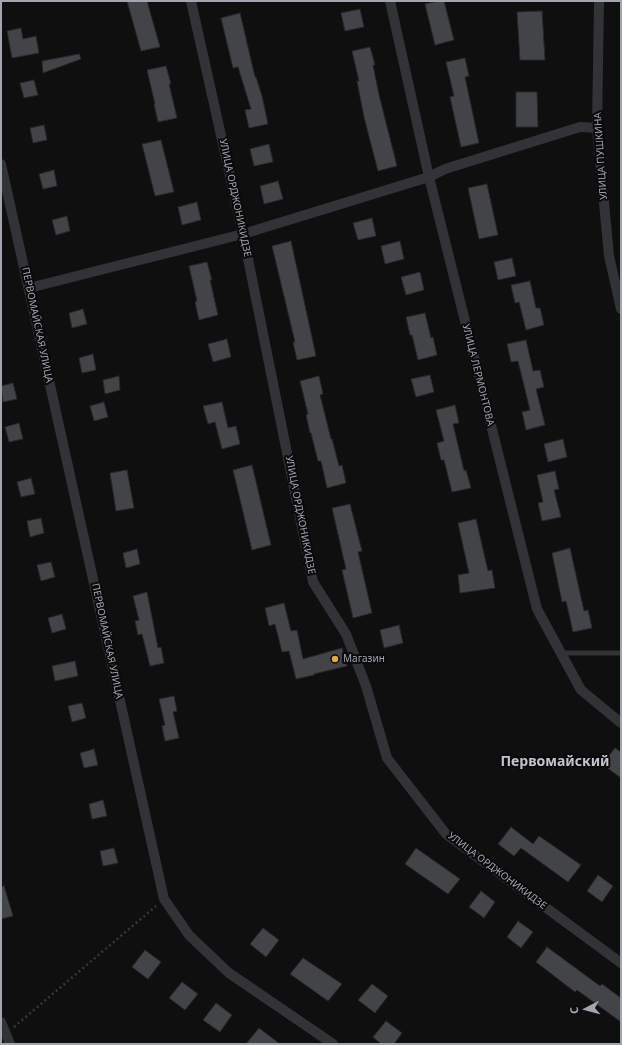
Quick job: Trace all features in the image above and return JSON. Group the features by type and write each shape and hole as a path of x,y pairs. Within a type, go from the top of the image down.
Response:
{"street":[{"name":"УЛИЦА ОРДЖОНИКИДЗЕ","path":"191,1 243,234 314,582 346,634 366,686 387,758 446,834 621,963"},
{"name":"УЛИЦА ЛЕРМОНТОВА","path":"390,1 429,177 537,609 581,690 621,722"},
{"name":"УЛИЦА ПУШКИНА","path":"599,1 597,128 609,256 621,309"},
{"path":"29,288 243,234 429,177 445,170 580,127 597,128"},
{"name":"ПЕРВОМАЙСКАЯ УЛИЦА","path":"1,164 164,899 189,935 229,973 333,1044"},
{"path":"1,1022 10,1044"}],"lane":[{"path":"561,654 621,653"}],"path":[{"path":"6,1033 164,899"}],"building":[{"path":"127,1 147,1 160,47 141,51"},
{"path":"444,1 454,40 435,45 425,4"},
{"path":"360,9 364,27 345,31 341,13"},
{"path":"542,11 545,60 520,60 517,12"},
{"path":"240,13 268,124 249,128 245,110 251,109 238,67 233,68 221,18"},
{"path":"21,28 23,39 36,36 39,53 12,58 7,31"},
{"path":"370,47 375,65 373,65 379,95 397,166 378,171 364,117 357,81 359,81 352,51"},
{"path":"79,54 81,59 43,73 42,61"},
{"path":"465,58 469,76 465,77 479,143 461,147 450,97 454,96 446,62"},
{"path":"166,66 177,118 158,122 147,70"},
{"path":"34,80 38,95 24,98 20,83"},
{"path":"516,92 537,92 538,127 516,127"},
{"path":"44,125 47,140 33,143 30,128"},
{"path":"161,140 174,192 155,196 142,144"},
{"path":"269,144 273,162 254,166 250,149"},
{"path":"54,170 57,186 43,189 39,174"},
{"path":"278,181 283,199 264,204 260,186"},
{"path":"487,184 498,235 479,239 468,188"},
{"path":"197,202 201,220 182,225 178,207"},
{"path":"67,216 70,231 56,235 52,220"},
{"path":"372,218 376,236 358,240 353,223"},
{"path":"291,241 316,356 297,360 293,342 295,342 272,246"},
{"path":"400,241 404,259 385,264 381,246"},
{"path":"512,258 516,276 498,280 494,262"},
{"path":"207,262 212,280 210,280 218,315 199,320 195,302 197,301 189,266"},
{"path":"420,272 424,290 406,295 401,277"},
{"path":"530,281 536,308 540,308 544,325 526,330 519,302 515,303 511,285"},
{"path":"83,309 87,324 72,328 69,313"},
{"path":"425,313 437,355 418,360 406,317"},
{"path":"227,339 231,357 213,362 208,344"},
{"path":"526,340 533,371 540,370 544,387 536,389 545,425 526,430 522,412 530,410 518,361 511,362 507,344"},
{"path":"93,354 96,370 82,373 79,358"},
{"path":"430,375 434,392 416,397 411,379"},
{"path":"119,376 120,390 105,394 103,380"},
{"path":"319,376 323,394 320,395 331,439 339,466 342,465 346,483 327,488 321,461 318,461 310,433 306,415 308,414 300,381"},
{"path":"13,383 17,399 3,402 1,386"},
{"path":"104,402 108,417 94,421 90,406"},
{"path":"222,402 228,428 236,426 240,444 222,449 215,422 208,424 203,406"},
{"path":"455,405 459,423 453,424 464,471 466,470 471,488 452,492 444,460 441,460 437,443 444,441 436,410"},
{"path":"19,423 23,439 9,442 5,427"},
{"path":"563,439 567,457 548,462 544,444"},
{"path":"252,465 271,545 252,550 233,470"},
{"path":"127,470 134,508 116,511 110,473"},
{"path":"555,471 559,489 554,490 561,517 542,521 538,503 543,502 537,475"},
{"path":"31,478 35,494 21,497 17,482"},
{"path":"350,504 362,551 358,552 372,613 353,618 342,570 346,569 332,508"},
{"path":"41,518 44,533 30,537 27,521"},
{"path":"476,519 488,571 492,570 495,588 460,593 458,575 469,573 458,523"},
{"path":"570,548 584,611 588,610 592,628 573,632 566,601 562,602 552,553"},
{"path":"137,549 140,564 126,568 123,553"},
{"path":"51,562 55,577 41,581 37,565"},
{"path":"147,592 158,648 161,647 164,663 150,666 142,634 138,635 135,621 139,620 133,596"},
{"path":"284,603 291,631 297,630 303,659 342,648 347,666 296,679 289,651 282,652 275,624 269,626 265,608"},
{"path":"62,614 66,629 52,633 48,618"},
{"path":"399,625 403,643 384,648 380,630"},
{"path":"75,661 78,676 55,681 52,666"},
{"path":"174,696 177,711 173,712 179,738 165,741 162,726 165,725 159,699"},
{"path":"82,703 86,718 72,722 68,706"},
{"path":"615,748 621,752 621,778 602,764"},
{"path":"94,749 98,765 84,768 80,753"},
{"path":"103,800 107,816 92,819 89,804"},
{"path":"511,827 533,844 539,836 581,865 568,882 521,848 514,856 498,844"},
{"path":"114,848 118,863 103,866 100,851"},
{"path":"416,848 460,879 448,894 405,864"},
{"path":"598,875 613,886 602,902 587,891"},
{"path":"4,886 13,916 1,919 1,887"},
{"path":"481,891 495,902 484,918 469,907"},
{"path":"518,921 533,932 521,948 507,937"},
{"path":"263,928 279,940 266,957 250,944"},
{"path":"547,947 600,986 602,984 621,998 621,1022 577,990 575,992 536,962"},
{"path":"145,950 161,962 148,979 132,967"},
{"path":"303,958 342,984 328,1001 290,974"},
{"path":"182,982 198,994 185,1010 169,998"},
{"path":"372,984 388,996 375,1013 358,1000"},
{"path":"216,1003 232,1015 220,1032 203,1020"},
{"path":"386,1021 402,1033 394,1044 381,1044 373,1037"},
{"path":"259,1028 280,1044 246,1044"}],"place":[{"name":"Магазин","path":"335,659"}],"district":[{"name":"Первомайский","path":"555,762"}]}
